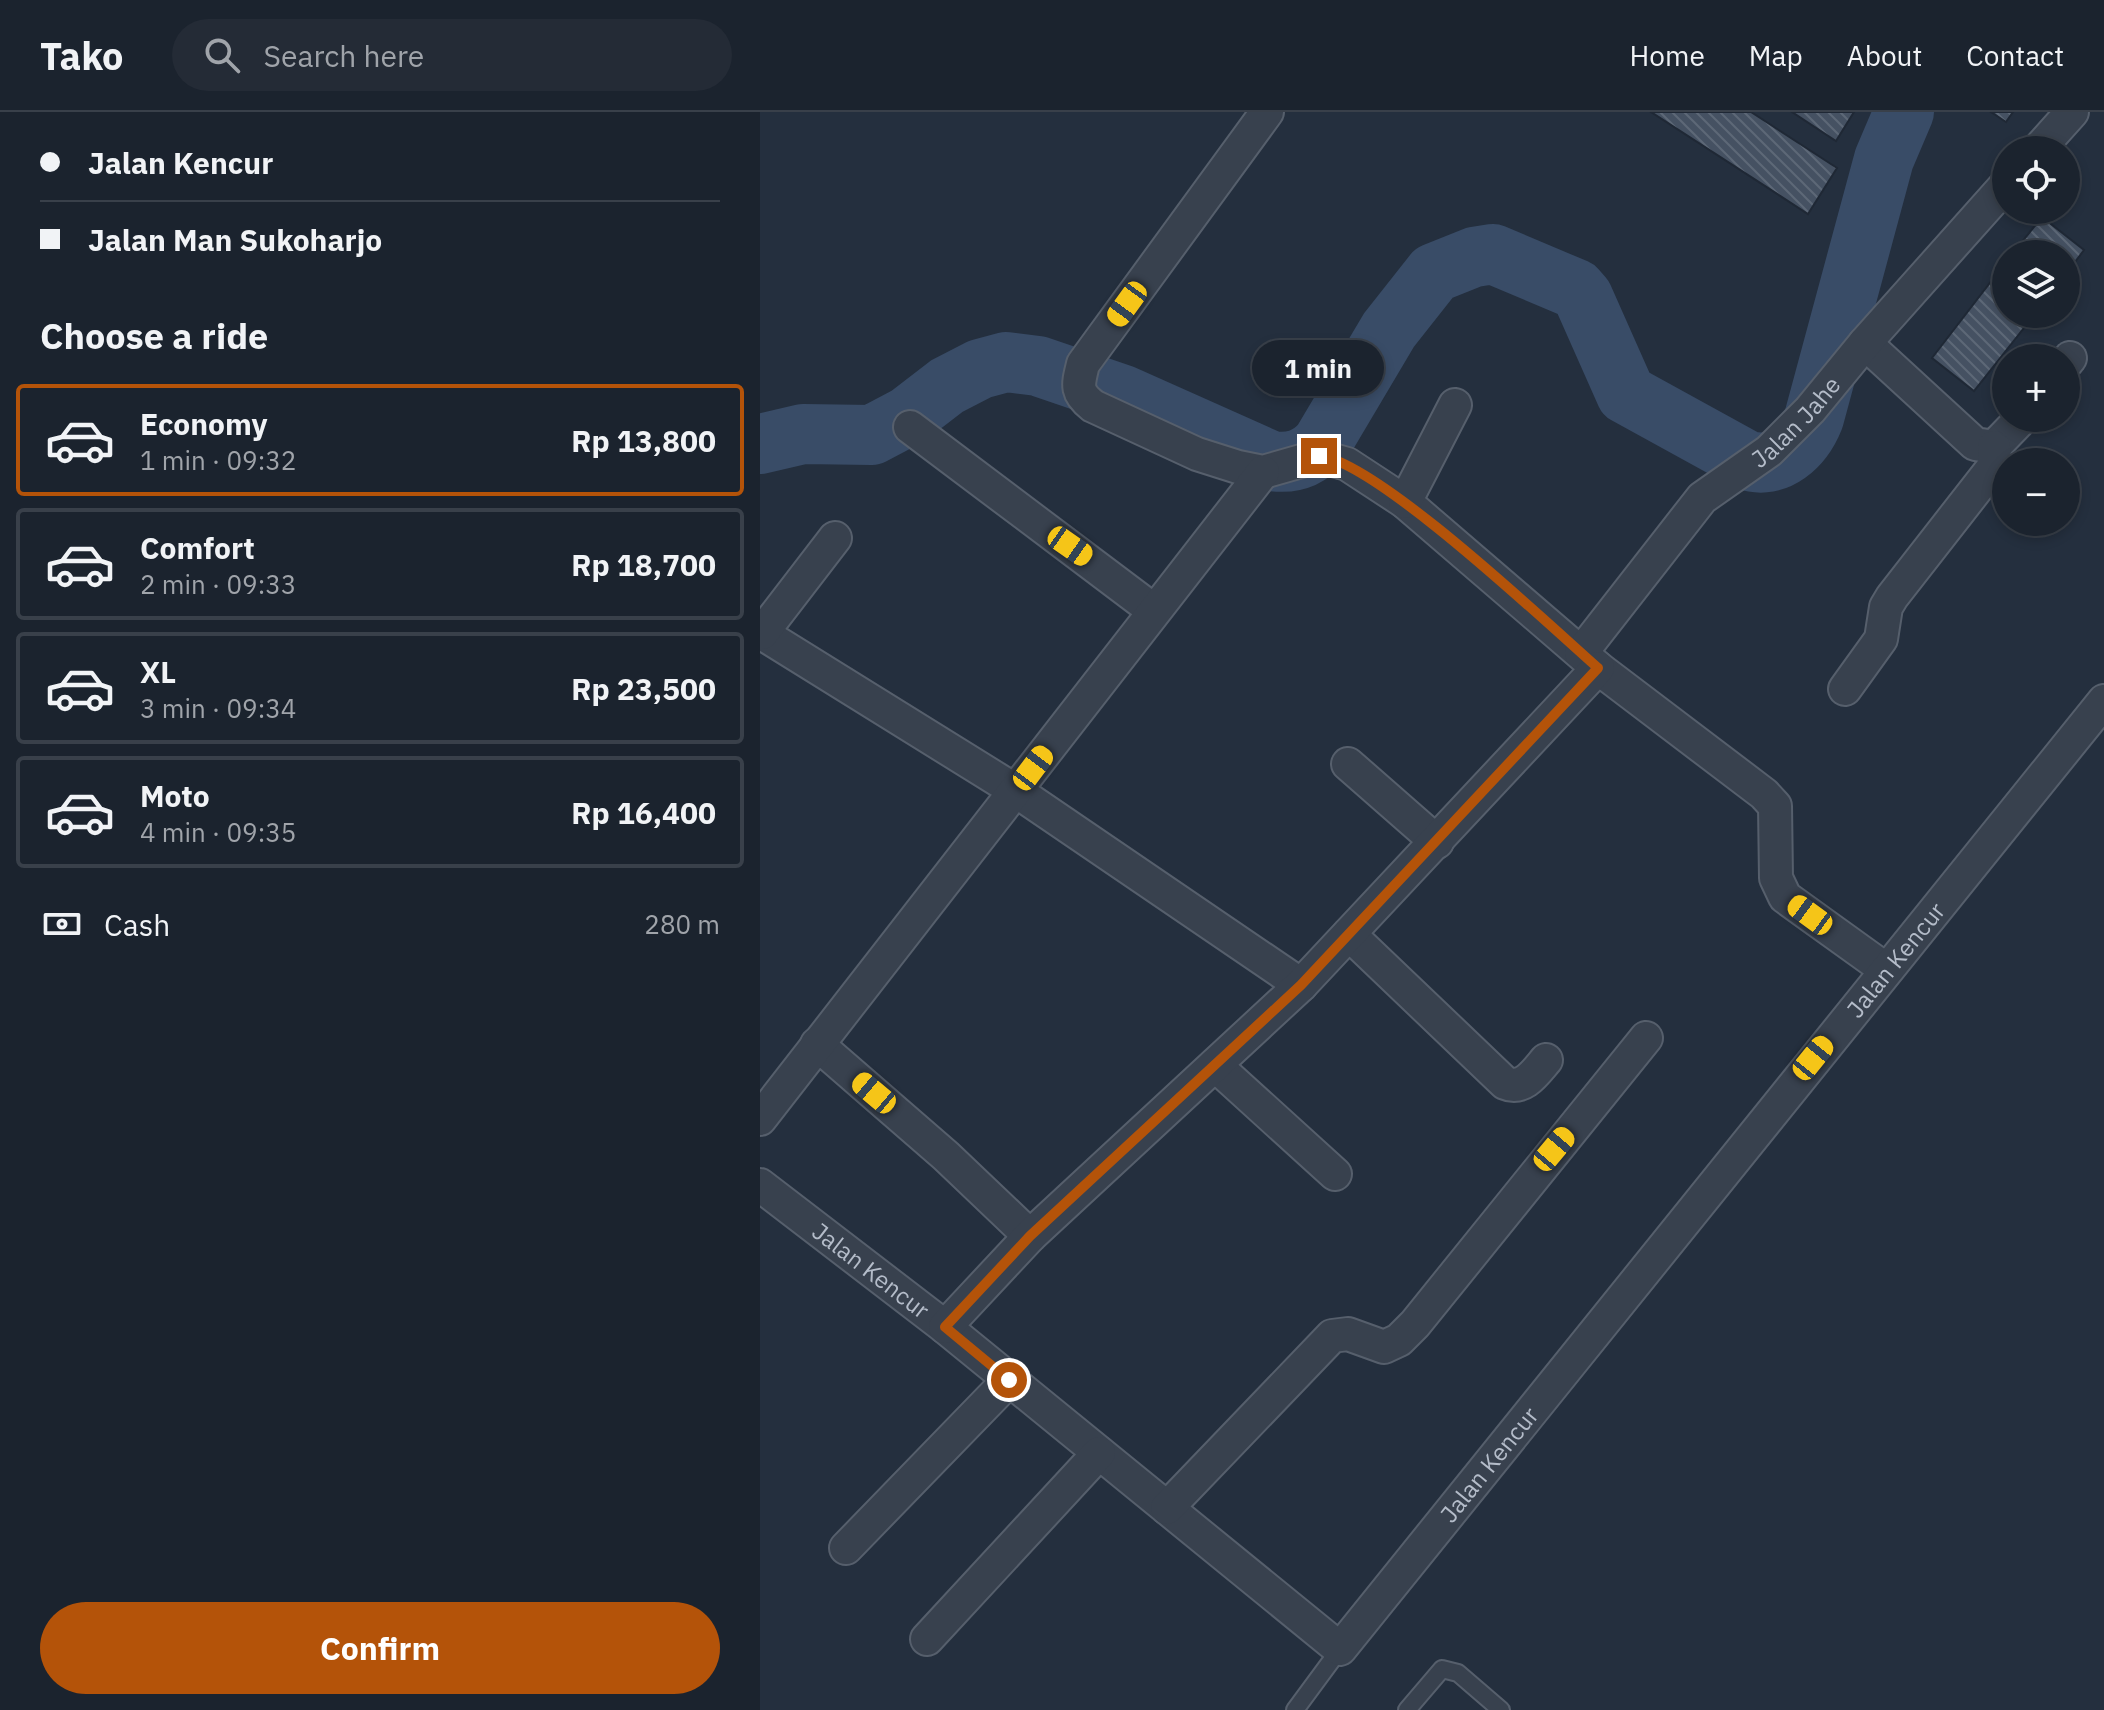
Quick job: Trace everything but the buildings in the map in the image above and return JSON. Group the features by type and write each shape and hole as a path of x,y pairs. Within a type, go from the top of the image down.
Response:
{"street":[{"path":"1267,112 1080,376 1093,406 1197,454 1263,472 1328,456 1347,464 1405,502 1580,653 1764,794 1775,806 1778,822 1776,878 1785,897 1885,969"},
{"path":"2051,136 2072,112"},
{"name":"Jalan Jahe","path":"945,1327 1030,1236 1301,985 1437,842 1702,498 1769,451 1810,410 1865,343 1992,201"},
{"path":"1865,343 1967,438 1985,448 1994,447 2008,432"},
{"path":"1405,502 1455,405"},
{"path":"910,427 1153,610"},
{"path":"1845,689 1881,639 1886,607 1892,597 1995,465 1994,447"},
{"path":"760,1119 1263,472"},
{"path":"835,538 761,633 1016,791 1301,985"},
{"name":"Jalan Kencur","path":"762,1191 945,1327 1340,1649 2104,701"},
{"path":"1348,764 1437,842"},
{"path":"1349,934 1505,1083 1516,1086 1526,1082 1546,1060"},
{"path":"1167,1508 1332,1336 1348,1334 1384,1347 1399,1340 1646,1038"},
{"path":"817,1044 946,1156 1030,1236"},
{"path":"1215,1065 1335,1174"},
{"path":"846,1548 1009,1380"},
{"path":"927,1639 1099,1453"}],"lane":[{"path":"1295,1710 1340,1649"},
{"path":"1407,1710 1442,1669 1458,1673 1501,1710"}],"waterway":[{"path":"760,444 803,434 872,435 908,416 947,386 980,369 1006,362 1038,366 1123,395 1271,461 1292,461 1305,457 1322,443 1389,330 1434,273 1474,257 1493,254 1576,289 1583,297 1626,394 1746,460 1768,462 1788,454 1803,438 1814,418 1884,159 1904,112"}],"route":[{"path":"1009,1380 945,1327 1030,1236 1301,985 1598,668 1405,502 1338,459 1319,456"}]}
